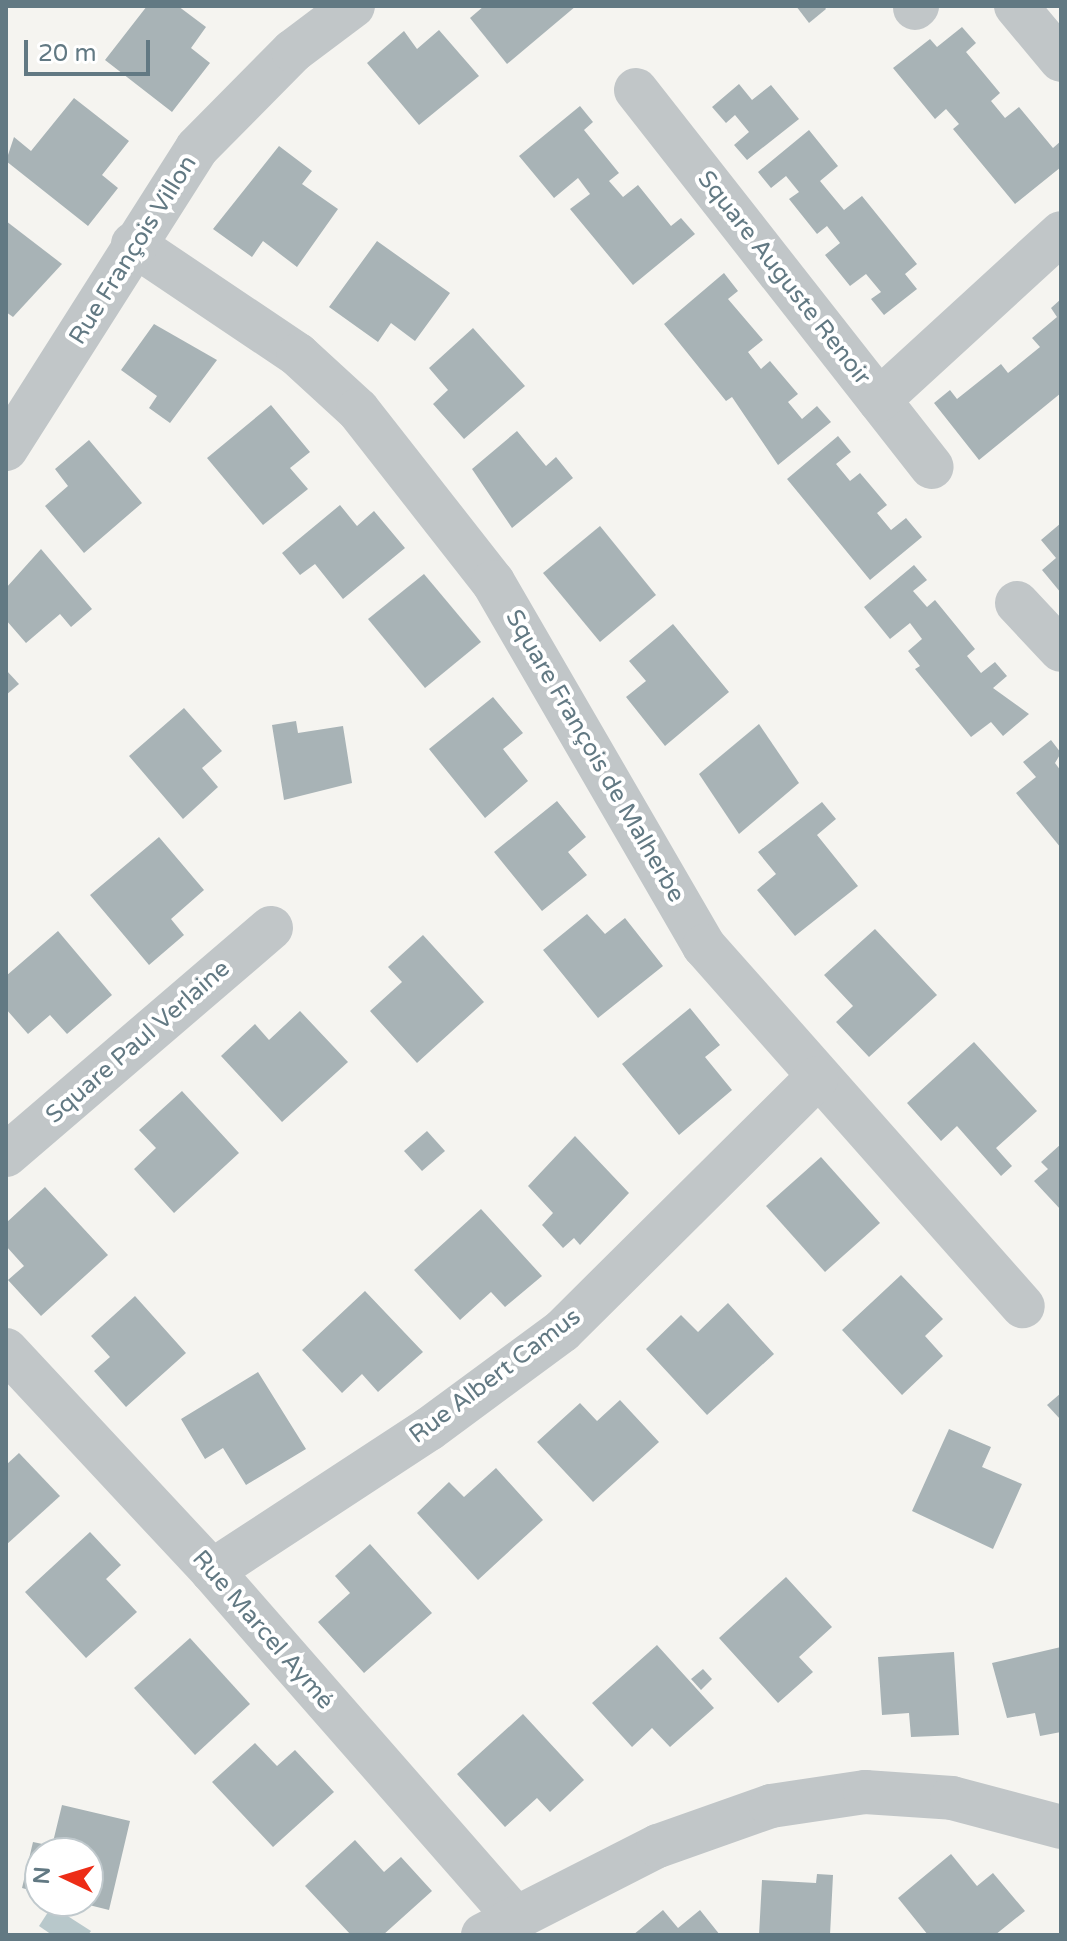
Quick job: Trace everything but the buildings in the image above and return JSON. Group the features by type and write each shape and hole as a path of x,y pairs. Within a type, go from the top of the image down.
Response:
{"street":[{"name":"Rue François Villon","path":"6,449 133,244 197,148 293,51 353,6"},
{"path":"1016,6 1061,60"},
{"name":"Square Auguste Renoir","path":"636,90 932,467"},
{"path":"879,400 1061,233"},
{"name":"Square François de Malherbe","path":"133,244 298,355 358,410 510,609 704,946 817,1078 1023,1306"},
{"path":"1017,603 1061,650"},
{"name":"Square Paul Verlaine","path":"6,1155 271,928"},
{"name":"Rue Albert Camus","path":"212,1571 429,1429 562,1331 817,1078"},
{"name":"Rue Marcel Aymé","path":"6,1350 212,1571 498,1925"},
{"path":"498,1925 658,1846 771,1806 879,1793 961,1800 1061,1827"}],"shaded area":[{"path":"45,1917 69,1917 91,1931 88,1935 52,1935 39,1926"}]}
